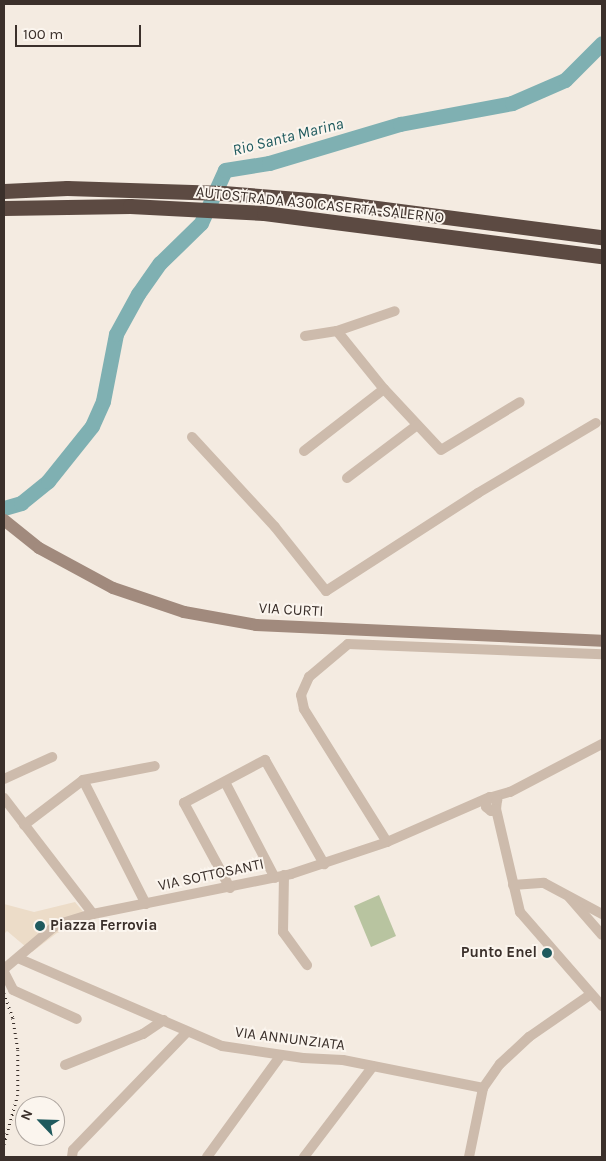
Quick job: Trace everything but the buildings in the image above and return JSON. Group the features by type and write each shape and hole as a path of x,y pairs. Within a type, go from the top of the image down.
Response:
{"highway":[{"name":"AUTOSTRADA A30 CASERTA-SALERNO","path":"4,191 67,188 198,191 323,201 602,237"},
{"name":"AUTOSTRADA A30 CASERTA-SALERNO","path":"4,208 130,206 321,219 602,256"}],"main road":[{"name":"VIA CURTI","path":"4,520 25,537 113,588 193,614 256,625 602,642"}],"street":[{"path":"305,336 337,331 395,311"},
{"path":"337,331 384,389 441,450 520,402"},
{"path":"304,451 384,389"},
{"path":"192,437 274,526 326,591 478,493 596,423"},
{"path":"347,478 417,425"},
{"path":"387,842 304,709 301,695 309,676 348,644 602,654"},
{"name":"VIA SOTTOSANTI","path":"93,914 230,888 324,864 387,842 470,806 491,805 510,792 602,744"},
{"path":"4,779 52,757"},
{"path":"230,888 184,803 265,760 324,864"},
{"path":"24,824 83,780 155,766"},
{"path":"83,780 146,904"},
{"path":"225,782 280,876 283,932 307,965"},
{"path":"4,798 93,914 56,925 20,959 4,970 13,990 77,1019"},
{"path":"491,805 500,830 520,912 602,1006"},
{"path":"513,885 544,883 565,892 602,914"},
{"path":"565,892 602,935"},
{"name":"VIA ANNUNZIATA","path":"20,959 222,1046 373,1066 483,1088"},
{"path":"469,1157 483,1088 515,1047 591,994"},
{"path":"65,1065 143,1034 164,1020"},
{"path":"72,1157 73,1150 187,1032"},
{"path":"207,1157 281,1055"},
{"path":"304,1157 373,1066"}],"green space":[{"path":"379,895 396,936 371,947 354,906"}],"shaded area":[{"name":"Piazza Ferrovia","path":"75,902 91,921 57,933 32,952 7,931 4,934 4,904 34,912"}],"waterway":[{"name":"Rio Santa Marina","path":"4,508 21,503 48,481 92,426 103,401 116,334 138,294 160,263 201,223 225,170 269,163 400,124 512,103 565,80 602,43"}],"railway":[{"path":"4,993 13,1018 18,1050 18,1095 4,1145"}],"place":[{"name":"Piazza Ferrovia","path":"40,926"},
{"name":"Punto Enel","path":"547,953"}]}
